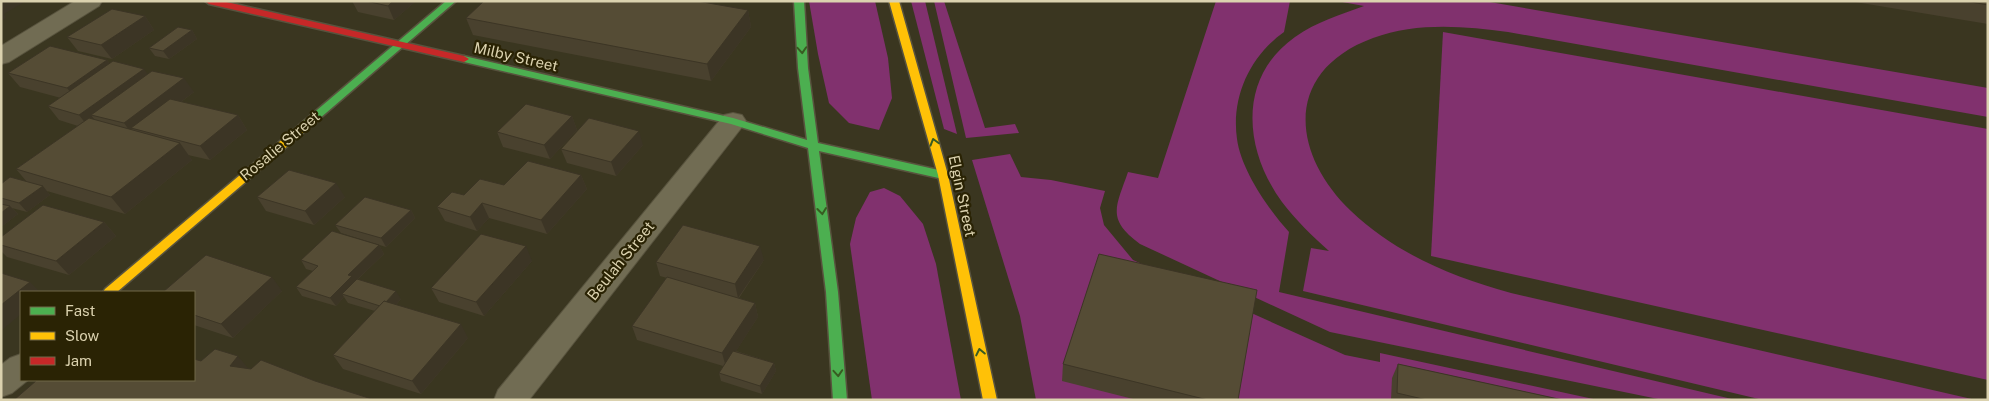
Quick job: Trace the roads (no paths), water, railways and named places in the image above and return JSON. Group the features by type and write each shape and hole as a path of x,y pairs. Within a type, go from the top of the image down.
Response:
{"street":[{"path":"1,57 91,1"},
{"name":"Milby Street","path":"210,1 399,46 733,121 814,146 943,175"},
{"name":"Rosalie Street","path":"110,291 452,1"},
{"path":"799,1 803,68 832,292 840,400"},
{"name":"Elgin Street","path":"894,1 943,175 990,400"},
{"name":"Beulah Street","path":"510,400 733,121"},
{"path":"1,384 20,368"}]}
